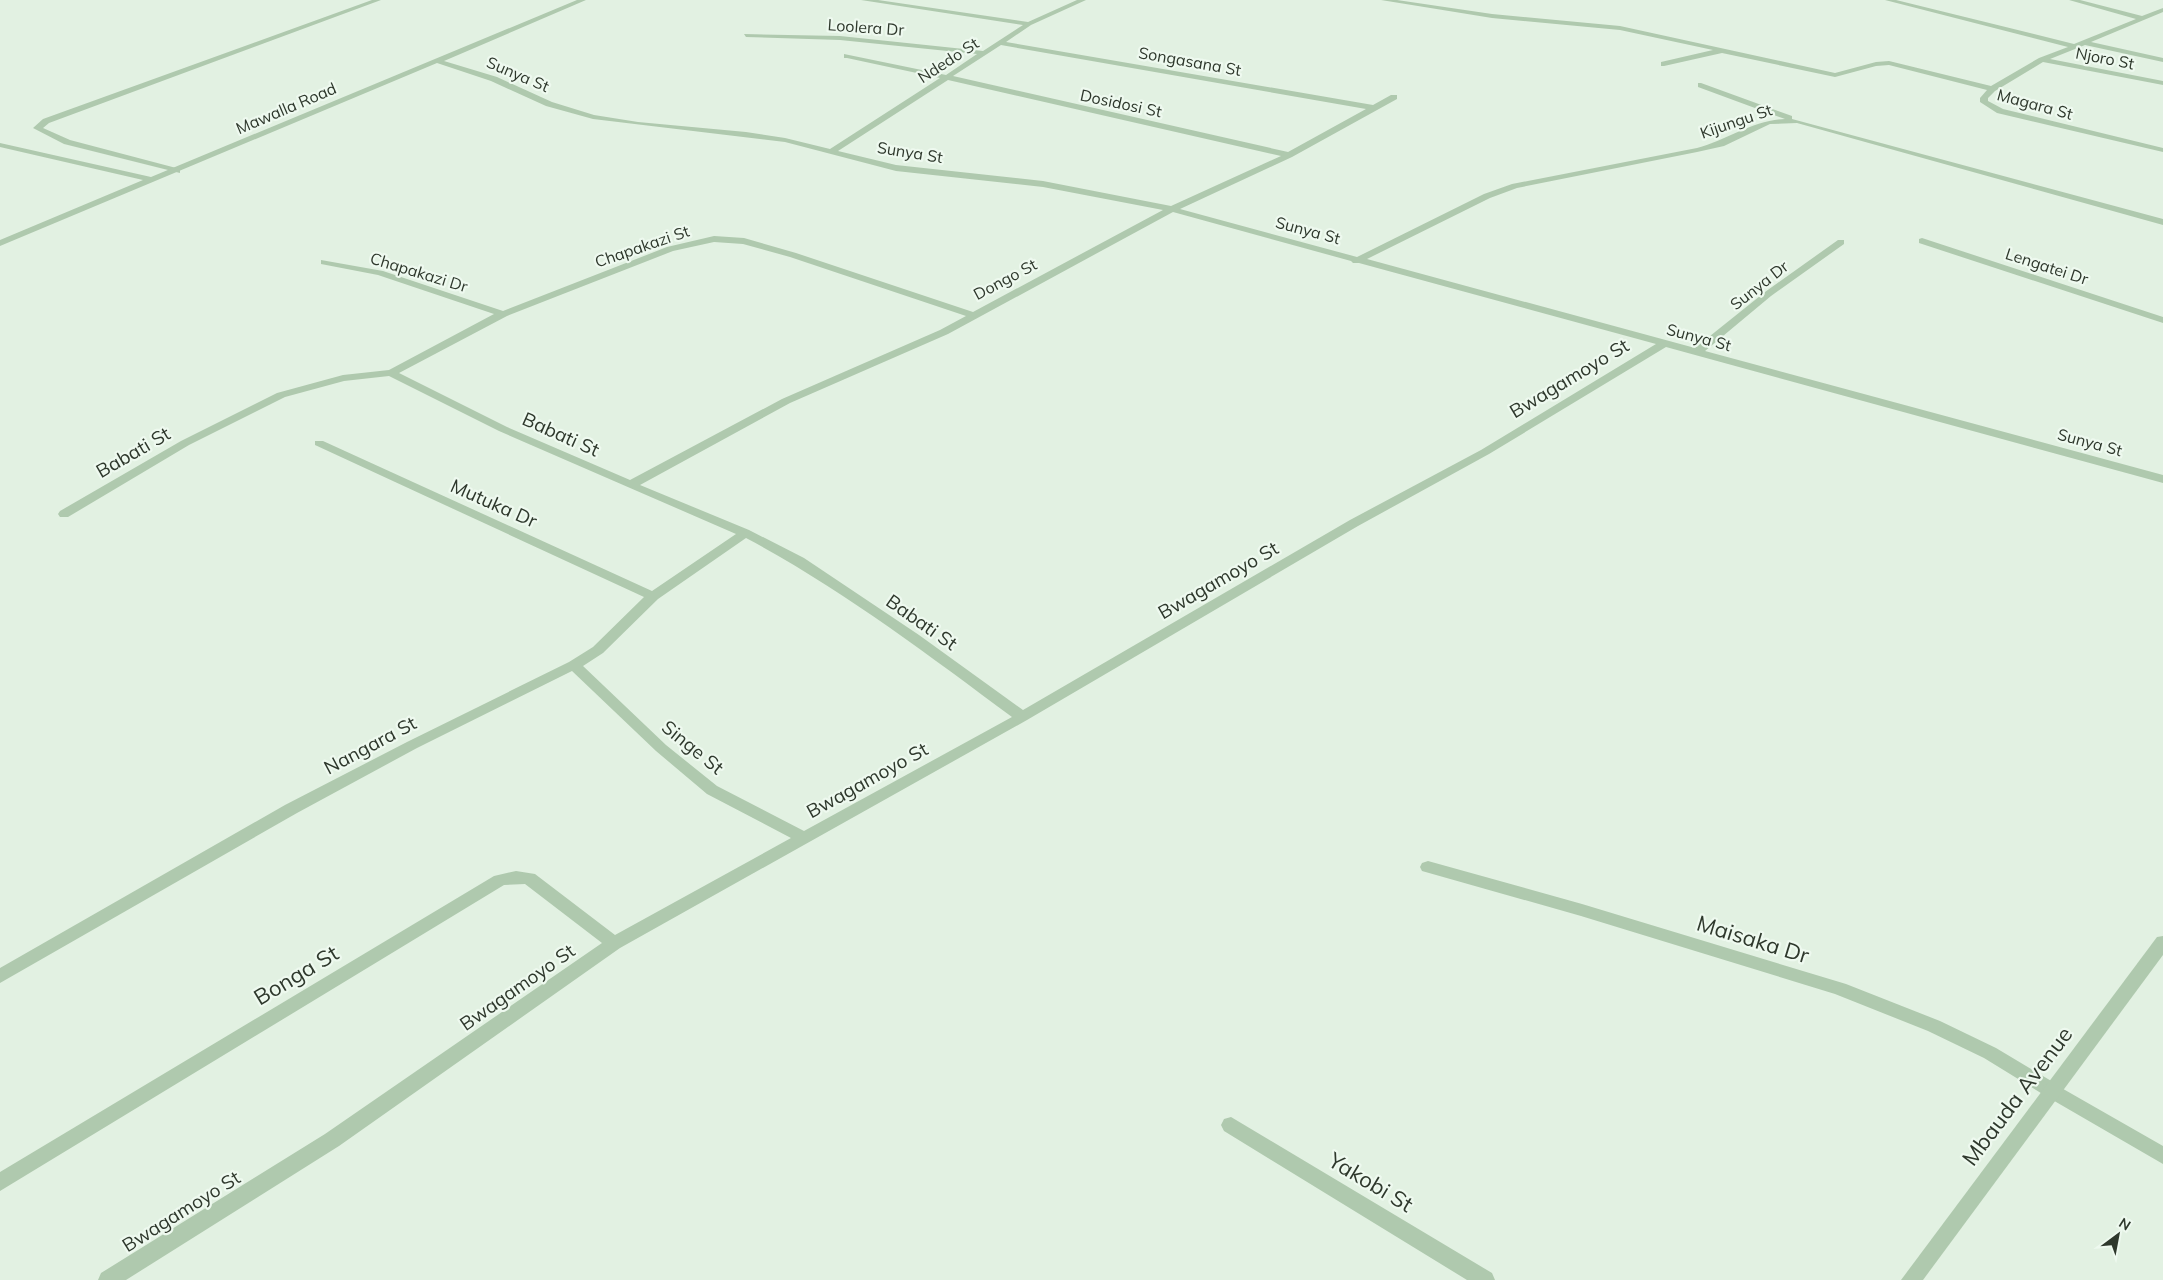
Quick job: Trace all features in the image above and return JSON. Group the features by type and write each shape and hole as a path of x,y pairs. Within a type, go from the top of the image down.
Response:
{"street":[{"path":"176,171 67,142 36,128 40,124 55,118 378,0"},
{"name":"Mawalla Road","path":"0,243 583,0"},
{"path":"864,0 1029,24"},
{"name":"Ndedo St","path":"831,152 1029,24 1083,0"},
{"path":"1384,0 1492,16 1620,28 1836,74 1862,69 1878,62 1889,63 1992,89"},
{"path":"1888,0 2077,47"},
{"path":"2072,0 2144,19"},
{"name":"Magara St","path":"2161,13 2042,60 1992,89 1984,98 1984,102 1990,107 2163,150"},
{"name":"Loolera Dr","path":"746,35 840,38 984,53"},
{"name":"Songasana St","path":"1000,43 1374,108"},
{"path":"2086,43 2163,60"},
{"path":"1664,64 1724,50"},
{"name":"Dosidosi St","path":"847,56 949,77 1036,99 1289,155"},
{"name":"Njoro St","path":"2042,60 2163,84"},
{"name":"Sunya St","path":"437,61 494,80 549,104 586,115 638,124 746,134 896,168 1043,184 1172,210 2163,479"},
{"path":"1701,85 1797,121"},
{"name":"Dongo St","path":"630,485 786,401 933,337 1172,210 1289,155 1394,97"},
{"name":"Kijungu St","path":"1356,260 1487,196 1515,186 1721,144 1769,122 1797,121 2163,222"},
{"path":"0,144 152,180"},
{"name":"Chapakazi St","path":"391,373 503,314 670,249 714,239 744,241 793,255 972,315"},
{"name":"Lengatei Dr","path":"1922,241 2163,320"},
{"name":"Sunya Dr","path":"1696,353 1768,294 1841,242"},
{"name":"Chapakazi Dr","path":"324,262 380,273 503,314"},
{"name":"Bwagamoyo St","path":"108,1280 332,1140 614,943 1022,717 1354,523 1485,452 1664,344"},
{"name":"Babati St","path":"64,514 185,443 281,395 343,378 391,373 504,429 745,533 799,561 914,638 1022,717"},
{"name":"Mutuka Dr","path":"319,444 653,596"},
{"name":"Nangara St","path":"1,975 291,809 412,745 574,665 598,650 653,596 745,533"},
{"name":"Singe St","path":"574,665 661,748 698,780 739,806 804,838"},
{"name":"Maisaka Dr","path":"1428,866 1582,910 1840,989 1934,1026 1990,1053 2163,1156"},
{"name":"Bonga St","path":"0,1182 500,880 516,877 529,878 614,943"},
{"name":"Mbauda Avenue","path":"1912,1280 2051,1090 2163,942"},
{"name":"Yakobi St","path":"1231,1125 1485,1280"}]}
